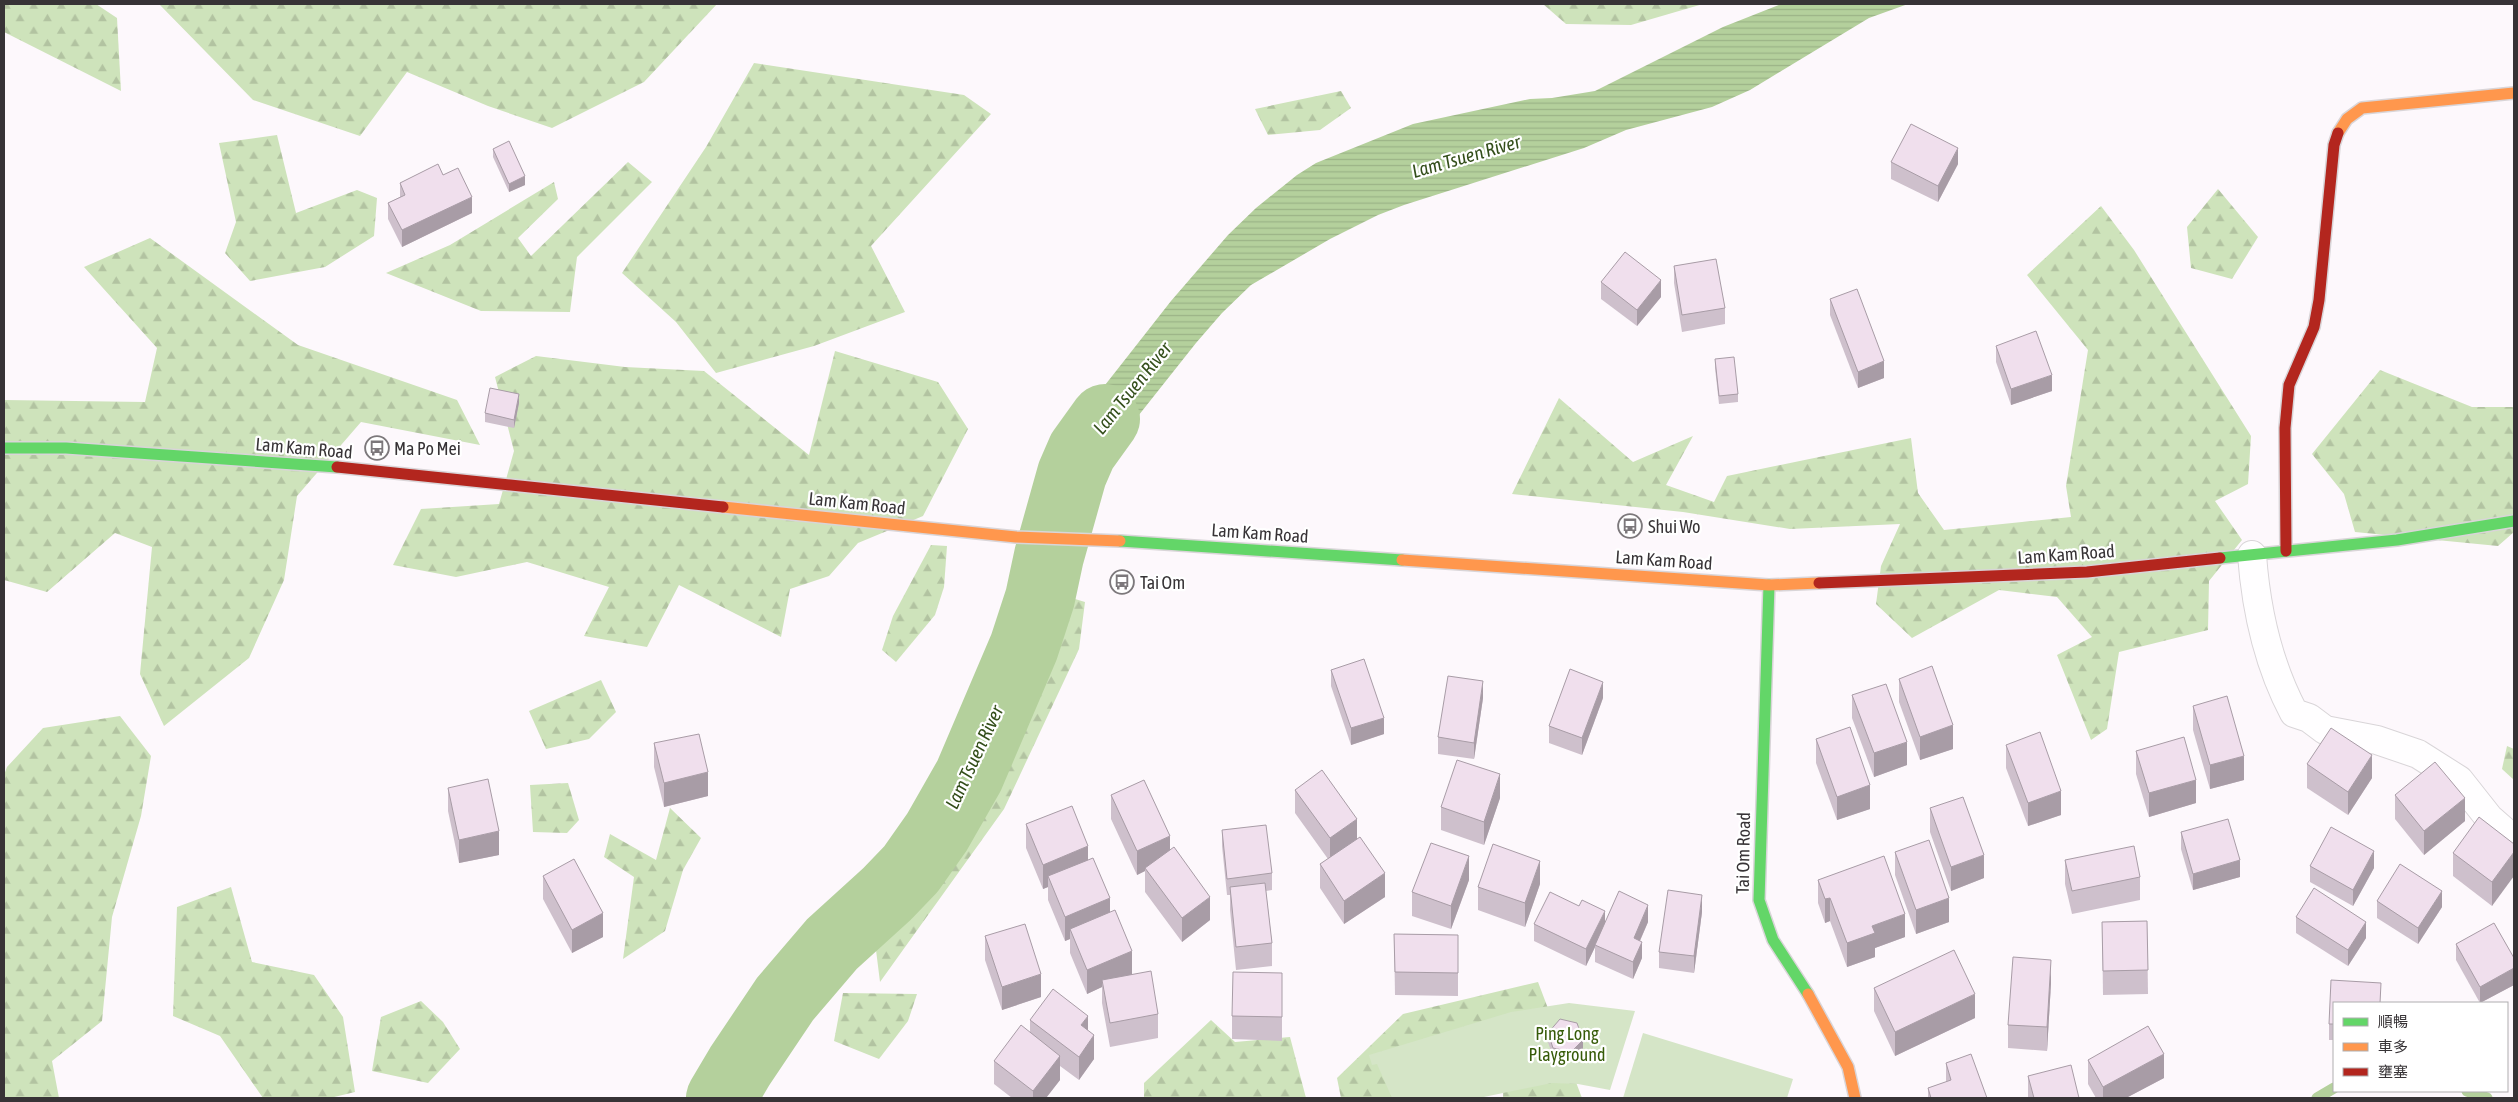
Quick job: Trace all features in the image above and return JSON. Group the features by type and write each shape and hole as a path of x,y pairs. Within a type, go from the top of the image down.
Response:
{"main road":[{"path":"2286,551 2285,428 2289,385 2314,327 2319,300 2334,145 2337,133 2343,122 2351,114 2362,108 2491,97 2514,92"},
{"name":"Lam Kam Road","path":"4,448 66,448 323,466 1016,537 1095,539 1768,585 2087,572 2397,540 2514,521"},
{"name":"Tai Om Road","path":"1768,585 1759,900 1773,940 1795,971 1848,1067 1855,1098"}],"street":[{"path":"2252,555 2255,593 2280,687 2294,713 2309,718 2325,730 2377,740 2418,754 2459,780 2489,818 2514,840"}],"green space":[{"path":"4,4 96,4 117,18 121,91 4,32"},
{"path":"159,4 717,4 644,82 552,128 488,106 407,72 360,136 253,100"},
{"path":"1543,4 1703,4 1631,25 1566,24"},
{"path":"754,63 964,95 991,114 871,246 905,312 814,346 716,373 676,322 622,273 706,147"},
{"path":"1341,91 1351,108 1320,130 1268,135 1255,109"},
{"path":"277,135 296,213 357,190 377,198 374,236 325,267 250,281 225,253 236,222 219,143"},
{"path":"628,162 652,182 577,257 570,312 481,311 386,273 450,245 554,182 558,199 518,238 531,256"},
{"path":"2218,189 2258,237 2232,279 2191,268 2187,227"},
{"path":"2101,206 2134,250 2251,436 2248,484 2215,501 2242,540 2209,581 2208,630 2119,652 2107,729 2091,740 2057,655 2092,637 2057,597 1999,590 1912,638 1876,604 1881,566 1900,524 1790,529 1683,512 1512,494 1559,398 1633,462 1693,436 1666,485 1714,502 1727,476 1911,438 1918,493 1944,530 2071,517 2066,486 2088,350 2027,275"},
{"path":"150,238 298,345 457,400 480,445 361,422 297,496 284,580 249,658 164,726 140,674 152,547 115,533 47,592 4,580 4,400 145,402 157,348 84,267"},
{"path":"835,351 938,382 968,429 923,516 858,543 829,576 790,589 781,637 679,585 647,647 584,636 609,587 527,562 456,577 393,565 421,509 499,504 514,451 495,377 536,356 625,367 704,371 809,455"},
{"path":"2380,370 2472,407 2514,407 2514,532 2498,546 2355,532 2344,494 2312,454"},
{"path":"931,545 947,546 944,587 935,615 896,662 882,650 893,616"},
{"path":"1062,595 1085,602 1079,649 1004,809 880,982 875,942 933,884 944,853 1008,719"},
{"path":"601,680 616,712 589,739 546,749 529,711"},
{"path":"120,716 151,756 141,816 112,917 102,1021 52,1061 59,1098 4,1098 4,775 7,767 43,728"},
{"path":"2507,746 2514,749 2514,780 2502,769"},
{"path":"568,783 579,820 567,833 533,832 530,785"},
{"path":"670,808 701,838 683,870 665,931 623,959 634,877 604,857 610,834 656,860"},
{"path":"231,887 252,962 314,975 343,1017 355,1092 330,1098 263,1098 220,1036 173,1016 177,907"},
{"name":"Ping Long Playground","path":"1538,982 1582,1098 1503,1098 1504,1071 1425,1098 1341,1098 1337,1078 1403,1014"},
{"path":"843,993 917,994 908,1021 879,1059 834,1041"},
{"path":"421,1001 443,1022 460,1049 428,1083 372,1071 381,1017"},
{"name":"Ping Long Playground","path":"1569,1003 1635,1011 1610,1090 1578,1084 1552,1083 1479,1098 1392,1098 1377,1064 1372,1065 1369,1055 1511,1012"},
{"path":"1211,1020 1235,1042 1290,1037 1306,1098 1144,1098 1144,1083"},
{"path":"1643,1033 1793,1079 1787,1098 1623,1098"}],"water":[{"path":"1781,4 1908,4 1869,18 1750,90 1712,107 1626,130 1584,148 1404,205 1378,215 1330,239 1251,285 1222,313 1127,430 1084,490 1063,507 1052,504 1043,496 1046,467 1083,413 1171,301 1228,235 1256,208 1297,175 1316,163 1413,124 1530,99 1552,98 1595,91 1723,27"}],"building":[{"path":"1911,124 1958,148 1938,186 1891,162"},
{"path":"509,141 525,176 509,184 493,149"},
{"path":"438,164 443,175 458,168 472,197 402,230 388,203 405,195 400,183"},
{"path":"1625,252 1661,280 1637,310 1601,282"},
{"path":"1716,259 1725,308 1682,315 1674,266"},
{"path":"1857,289 1884,361 1858,372 1830,299"},
{"path":"2036,331 2052,375 2011,389 1996,346"},
{"path":"1734,357 1738,394 1719,396 1715,359"},
{"path":"490,388 519,394 514,420 485,413"},
{"path":"1364,659 1384,718 1351,728 1331,670"},
{"path":"1932,666 1953,725 1920,737 1899,679"},
{"path":"1570,669 1603,682 1582,738 1549,726"},
{"path":"1448,676 1483,681 1474,743 1438,737"},
{"path":"1886,684 1907,742 1874,753 1852,695"},
{"path":"2227,696 2244,756 2210,765 2193,706"},
{"path":"1850,727 1870,785 1837,797 1816,739"},
{"path":"2331,728 2372,755 2348,792 2307,764"},
{"path":"2040,732 2061,791 2028,803 2006,745"},
{"path":"699,734 708,772 664,783 654,743"},
{"path":"2184,737 2196,780 2149,793 2136,751"},
{"path":"1457,760 1500,774 1484,822 1441,807"},
{"path":"2435,762 2465,798 2424,831 2395,795"},
{"path":"1322,770 1357,819 1330,838 1295,790"},
{"path":"488,779 499,831 459,840 448,788"},
{"path":"1144,780 1170,836 1137,851 1111,795"},
{"path":"1963,797 1984,855 1951,867 1930,808"},
{"path":"1072,806 1088,846 1043,865 1026,824"},
{"path":"2479,817 2514,844 2514,852 2492,882 2453,853"},
{"path":"2228,819 2240,860 2193,874 2181,832"},
{"path":"1266,825 1272,873 1227,879 1222,830"},
{"path":"2331,827 2374,851 2353,890 2310,866"},
{"path":"1360,837 1385,873 1344,901 1320,864"},
{"path":"1929,840 1949,898 1916,910 1895,852"},
{"path":"1431,843 1469,856 1451,906 1412,892"},
{"path":"1493,844 1540,861 1525,903 1478,887"},
{"path":"2134,846 2140,877 2072,891 2065,860"},
{"path":"1174,847 1210,897 1182,918 1145,868"},
{"path":"1884,856 1905,914 1872,926 1875,933 1847,943 1830,898 1825,899 1818,880"},
{"path":"1093,858 1110,898 1065,917 1048,876"},
{"path":"574,859 603,913 572,930 543,876"},
{"path":"2400,864 2442,891 2418,928 2377,901"},
{"path":"1265,883 1272,943 1236,947 1230,887"},
{"path":"2314,888 2366,922 2348,950 2296,917"},
{"path":"1668,890 1702,895 1694,956 1659,952"},
{"path":"1619,891 1648,905 1634,938 1642,942 1633,962 1595,945"},
{"path":"1550,892 1579,906 1582,900 1605,911 1586,949 1534,924"},
{"path":"1115,910 1132,951 1087,970 1070,929"},
{"path":"2147,921 2148,970 2103,971 2102,922"},
{"path":"2494,923 2514,958 2514,968 2480,987 2456,944"},
{"path":"1025,924 1041,974 1002,987 985,936"},
{"path":"1394,934 1458,935 1458,973 1395,972"},
{"path":"1954,950 1975,994 1895,1032 1874,988"},
{"path":"2013,957 2051,960 2047,1027 2008,1025"},
{"path":"1151,971 1158,1014 1110,1023 1102,980"},
{"path":"1233,972 1282,973 1282,1017 1232,1016"},
{"path":"2331,980 2381,983 2380,1002 2333,1002 2333,1024 2329,1024"},
{"path":"1053,989 1088,1016 1081,1025 1094,1035 1079,1057 1030,1020"},
{"path":"1560,1019 1577,1023 1583,1040 1571,1052 1553,1048 1548,1033"},
{"path":"1021,1025 1060,1056 1033,1091 994,1061"},
{"path":"2148,1026 2164,1054 2103,1087 2088,1060"},
{"path":"1971,1054 1987,1098 1931,1098 1928,1088 1951,1080 1946,1063"},
{"path":"2071,1065 2079,1098 2034,1098 2028,1076"}],"waterway":[{"name":"Lam Tsuen River","path":"721,1098 785,999 832,944 887,894 911,869 937,832 969,776 1024,647 1040,598 1049,556 1072,474 1082,451 1105,419"},
{"path":"2317,1098 2333,1089"},
{"path":"2470,1092 2487,1098"}],"traffic: fast":[{"path":"4,448 66,448 337,467"},
{"path":"2220,558 2397,540 2514,521"},
{"path":"1120,541 1402,560"},
{"path":"1769,585 1759,900 1773,940 1808,994"}],"traffic: slow":[{"path":"2338,133 2347,119 2362,108 2514,93"},
{"path":"723,507 1016,537 1120,541"},
{"path":"1402,560 1769,585 1819,583"},
{"path":"1808,994 1848,1067 1855,1098"}],"traffic: jam":[{"path":"2286,551 2285,428 2289,385 2314,327 2319,300 2334,145 2338,133"},
{"path":"337,467 723,507"},
{"path":"1819,583 2087,572 2220,558"}],"place":[{"name":"Ma Po Mei","path":"377,448"},
{"name":"Shui Wo","path":"1630,526"},
{"name":"Tai Om","path":"1122,582"}]}
